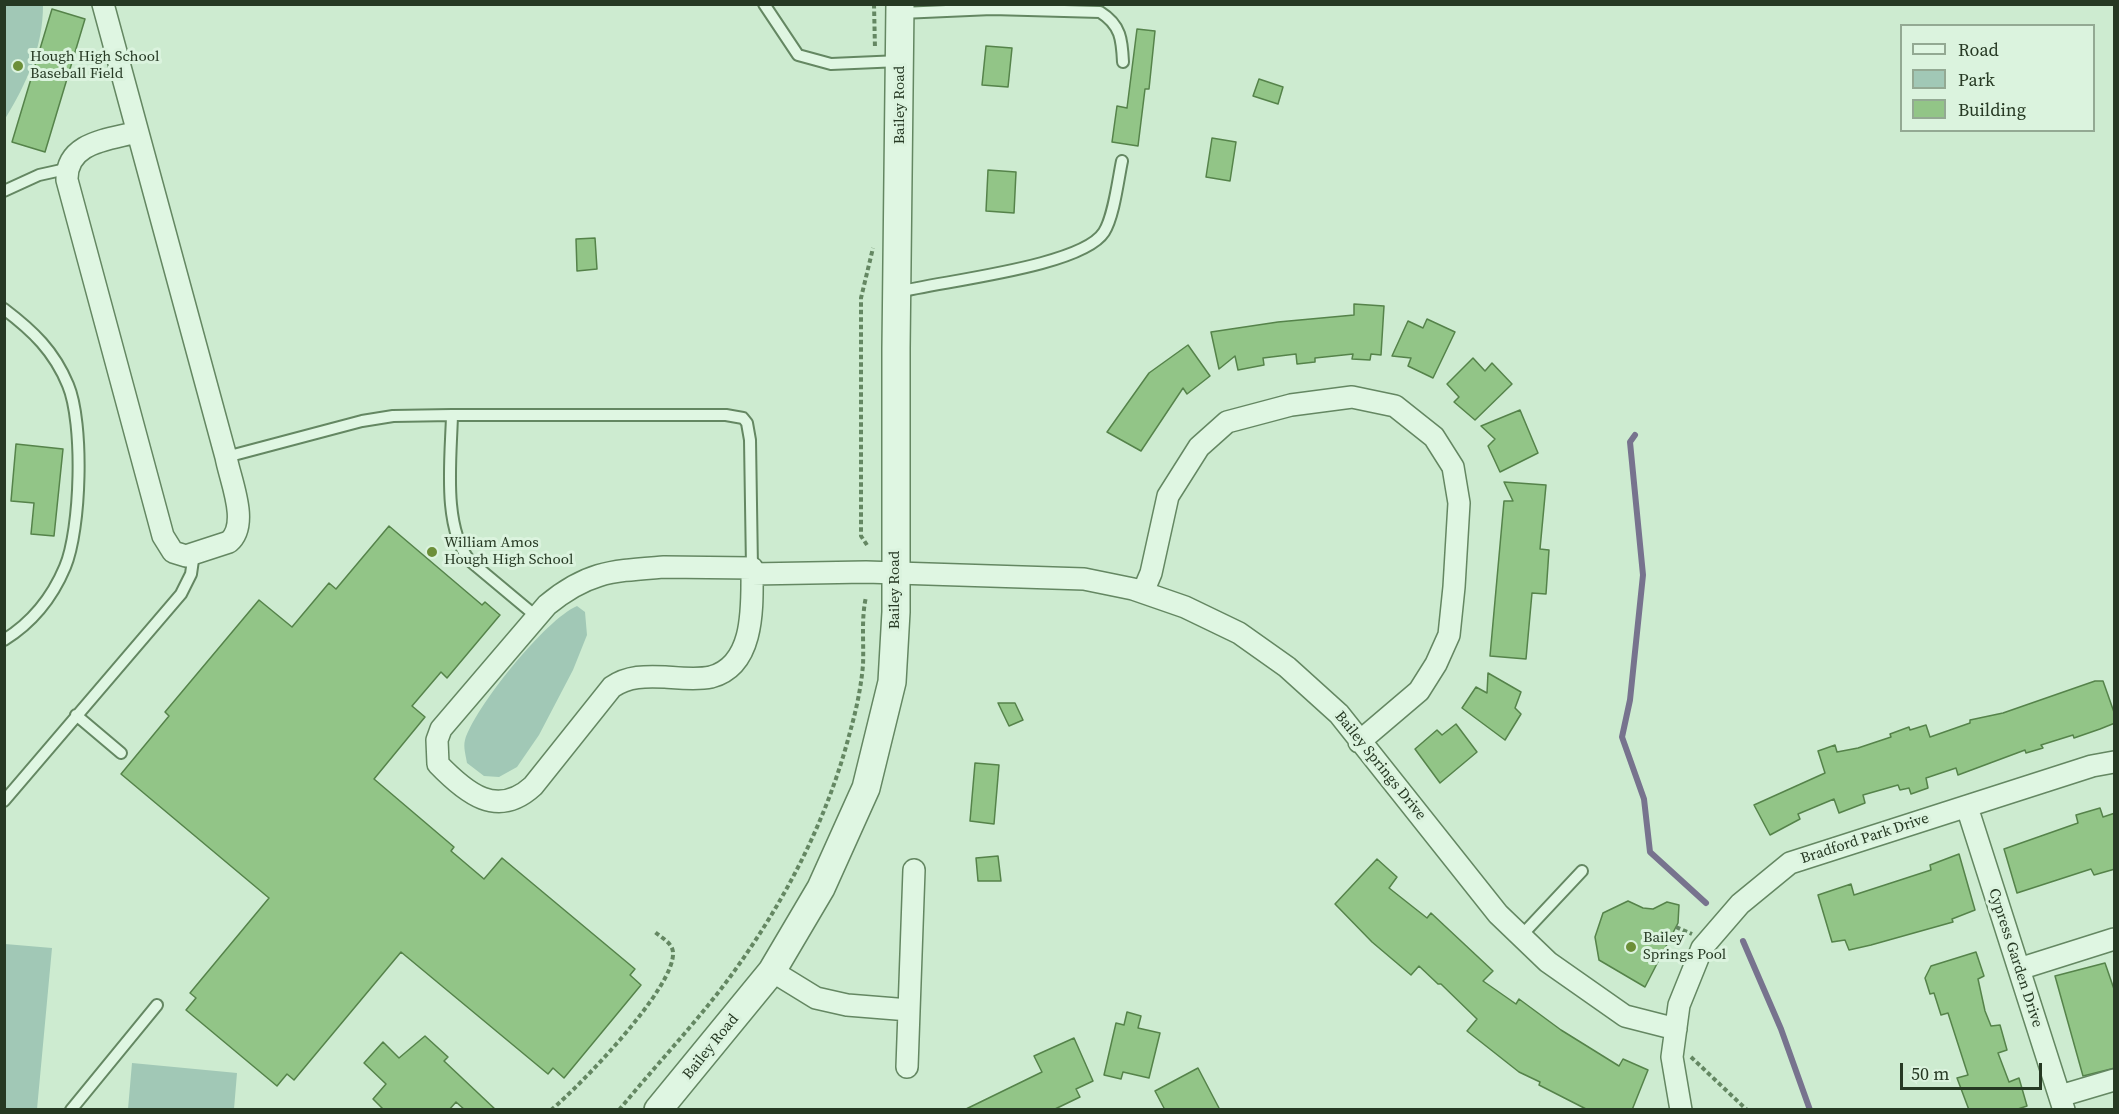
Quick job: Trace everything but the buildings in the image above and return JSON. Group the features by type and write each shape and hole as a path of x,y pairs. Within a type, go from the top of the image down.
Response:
{"street":[{"path":"103,4 226,457 237,512 237,530 229,542 181,555 173,552 163,536 67,180 66,169 70,159 78,150 137,132"},
{"name":"Bailey Road","path":"658,1110 772,971 821,888 866,788 892,682 896,612 898,292 887,62 900,9"},
{"path":"1143,592 1150,573 1168,496 1199,447 1227,422 1291,405 1352,397 1395,406 1434,437 1453,467 1460,503 1449,635 1436,664 1419,691 1359,742"},
{"name":"Bailey Springs Drive","path":"752,571 748,632 738,657 730,666 710,677 650,676 620,681 612,687 530,789 518,798 490,802 482,799 438,764 437,740 441,729 537,617 567,589 589,577 617,571 664,567 1084,579 1143,592 1196,612 1239,633 1287,667 1339,714 1498,914 1548,962 1625,1016 1676,1029"},
{"name":"Bradford Park Drive","path":"1681,1110 1672,1052 1679,1005 1702,948 1740,904 1790,863 2092,766 2115,762"},
{"name":"Cypress Garden Drive","path":"1967,807 2062,1103"},
{"path":"908,1067 914,870"},
{"path":"2019,969 2115,939"},
{"path":"772,971 816,998 847,1005 909,1010"},
{"path":"2062,1103 2115,1080"}],"lane":[{"path":"764,4 798,55 831,64 887,62"},
{"path":"900,9 1100,12 1119,28 1123,62"},
{"path":"898,292 920,286 989,276 1091,246 1104,232 1122,161"},
{"path":"4,191 39,175 66,169"},
{"path":"4,309 29,327 59,368 74,405 78,452 71,548 66,565 56,586 40,610 17,632 4,639"},
{"path":"452,415 452,511 461,550 470,561 537,617"},
{"path":"226,457 362,421 393,416 735,416 743,418 747,423 752,571"},
{"path":"4,801 180,594 191,574 194,553"},
{"path":"76,716 121,753"},
{"path":"1521,936 1582,871"},
{"path":"71,1110 157,1005"}],"path":[{"path":"874,4 887,62"},
{"path":"867,545 861,536 861,298 873,242"},
{"path":"619,1110 735,969 790,884 836,781 863,667 866,597"},
{"path":"1676,927 1692,934"},
{"path":"551,1110 602,1059 663,985 673,954 670,945 655,932"},
{"path":"1672,1052 1689,1054 1748,1110"}],"green space":[{"name":"Hough High School Baseball Field","path":"5,4 43,5 37,50 27,78 5,119"},
{"path":"577,606 585,612 587,635 573,670 539,735 517,767 499,777 484,776 467,763 464,743 471,725 497,687 531,645 564,614"},
{"path":"5,944 52,948 37,1109 5,1109"},
{"path":"132,1063 237,1073 234,1109 128,1109"}],"waterway":[{"path":"1635,435 1630,442 1643,575 1630,700 1622,737 1644,799 1650,852 1706,903"},
{"path":"1743,941 1781,1029 1810,1110"}],"place":[{"name":"Hough High School Baseball Field","path":"18,66"},
{"name":"William Amos Hough High School","path":"432,552"},
{"name":"Bailey Springs Pool","path":"1631,947"}]}
